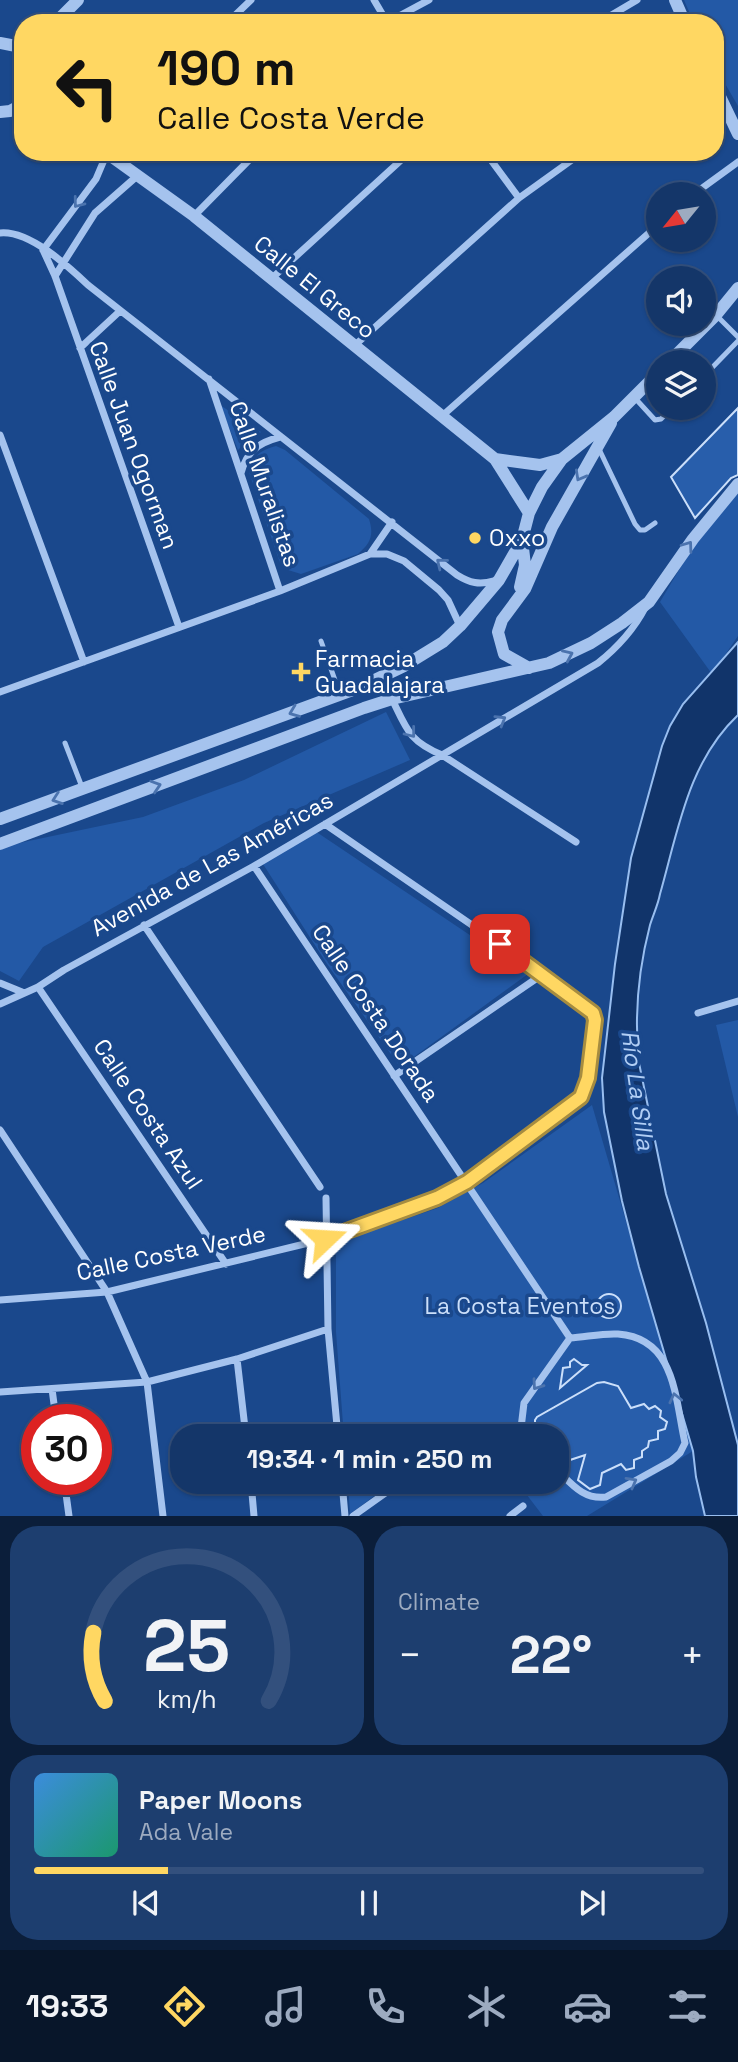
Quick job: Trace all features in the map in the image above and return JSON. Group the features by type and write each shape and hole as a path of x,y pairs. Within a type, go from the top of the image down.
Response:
{"street":[{"path":"64,14 78,0"},
{"path":"236,14 251,0"},
{"path":"402,14 429,0"},
{"path":"613,14 637,0"},
{"path":"724,103 737,127"},
{"path":"43,250 96,178 103,161"},
{"name":"Calle El Greco","path":"116,161 194,216 495,459 529,513"},
{"path":"194,216 248,161"},
{"path":"271,279 400,161"},
{"path":"492,161 519,198"},
{"path":"354,347 519,198 570,161"},
{"path":"710,182 738,162"},
{"path":"55,276 95,213 136,177"},
{"name":"Calle Muralistas","path":"0,233 20,236 63,261 120,311 468,582 482,585 499,580"},
{"path":"442,416 646,236"},
{"name":"Calle Juan Ogorman","path":"43,250 55,276 179,627"},
{"path":"716,316 738,288"},
{"path":"80,348 120,311"},
{"path":"681,350 696,336"},
{"name":"Calle Muralistas","path":"209,379 280,591 370,554"},
{"path":"0,819 340,694 404,666 443,642 499,580 522,540 529,513 542,487 562,459 614,417 646,385"},
{"path":"528,668 504,654 498,632 502,620 515,604 544,550 552,527 614,417"},
{"path":"0,435 84,662"},
{"path":"240,474 245,458 253,449 280,436"},
{"path":"495,459 540,464 562,459"},
{"path":"442,755 598,663 619,646 635,627 693,538 738,484"},
{"path":"370,554 392,522"},
{"path":"515,604 524,565 522,540"},
{"path":"370,554 387,554 404,561 448,600 460,626"},
{"path":"0,692 280,591"},
{"path":"0,844 392,699 549,663 578,651 622,624 649,602"},
{"path":"392,699 408,733 422,747 442,755 576,842"},
{"name":"Avenida de Las Américas","path":"0,1004 38,987 144,925 254,866 442,755"},
{"path":"325,824 543,974 394,1076"},
{"name":"Calle Costa Dorada","path":"254,866 570,1338"},
{"path":"144,925 320,1187"},
{"name":"Calle Costa Verde","path":"1,1299 107,1292 226,1264 325,1239 437,1198 467,1182 581,1097 585,1089 595,1020 593,1013 543,974"},
{"path":"0,983 22,992"},
{"name":"Calle Costa Azul","path":"38,987 226,1264"},
{"path":"698,1013 738,1001"},
{"path":"0,1130 107,1292 147,1382 163,1516"},
{"path":"326,1198 328,1329 337,1424"},
{"path":"0,1392 147,1382 237,1359 328,1329"},
{"path":"522,1424 524,1402 570,1338 618,1334 650,1344 658,1351 666,1362 685,1443 680,1453 671,1461 606,1497 599,1498 580,1492 569,1481"},
{"path":"237,1359 244,1424"},
{"path":"52,1389 54,1404"},
{"path":"252,1494 254,1516"},
{"path":"343,1494 345,1516"},
{"path":"353,1516 384,1494"},
{"path":"66,1495 69,1516"},
{"path":"510,1516 523,1506"}],"lane":[{"path":"716,316 738,339 716,363"},
{"path":"634,397 646,410"},
{"path":"598,447 635,524 640,530 645,530 655,523"},
{"path":"321,641 340,694"},
{"path":"65,743 84,790"}],"green space":[{"path":"684,0 738,0 738,106 724,82 724,14 690,14"},
{"path":"220,405 261,432 238,450"},
{"path":"276,446 285,450 369,519 370,538 358,554 301,574 288,570 280,563 249,472 258,454"},
{"path":"738,491 738,636 712,674 660,602 689,553"},
{"path":"386,712 410,760 264,823 43,947 19,981 0,971 0,847 143,817 244,780"},
{"path":"315,831 528,974 400,1067 327,964 263,864"},
{"path":"738,1020 738,1117 716,1025"},
{"name":"La Costa Eventos","path":"592,1105 693,1451 587,1516 543,1516 526,1494 569,1494 569,1424 343,1424 336,1332 336,1243 438,1208 483,1183"},
{"path":"349,1494 377,1494 350,1514"}],"water":[{"name":"Río La Silla","path":"738,642 738,715 707,754 687,798 646,942 637,1011 639,1063 666,1194 706,1323 738,1445 738,1516 705,1516 693,1451 622,1201 604,1112 602,1078 631,858 662,746 683,704"}],"building":[{"path":"738,408 738,475 731,478 695,518 671,477"},
{"path":"609,1294 618,1297 621,1306 618,1315 609,1318 600,1315 597,1306 600,1297"},
{"path":"574,1359 587,1365 560,1388 563,1368 570,1367 570,1362"},
{"path":"597,1383 618,1386 631,1408 644,1404 649,1409 655,1406 661,1411 660,1417 667,1422 665,1429 658,1431 658,1439 649,1441 648,1447 642,1451 642,1457 634,1460 634,1468 626,1470 621,1464 602,1473 600,1485 590,1489 578,1480 585,1455 569,1459 569,1424 535,1424 535,1420"}],"place":[{"name":"Oxxo","path":"475,538"},
{"name":"Farmacia Guadalajara","path":"301,672"}],"route":[{"path":"325,1239 437,1198 467,1182 581,1097 588,1078 595,1020 593,1013 500,944"}]}
